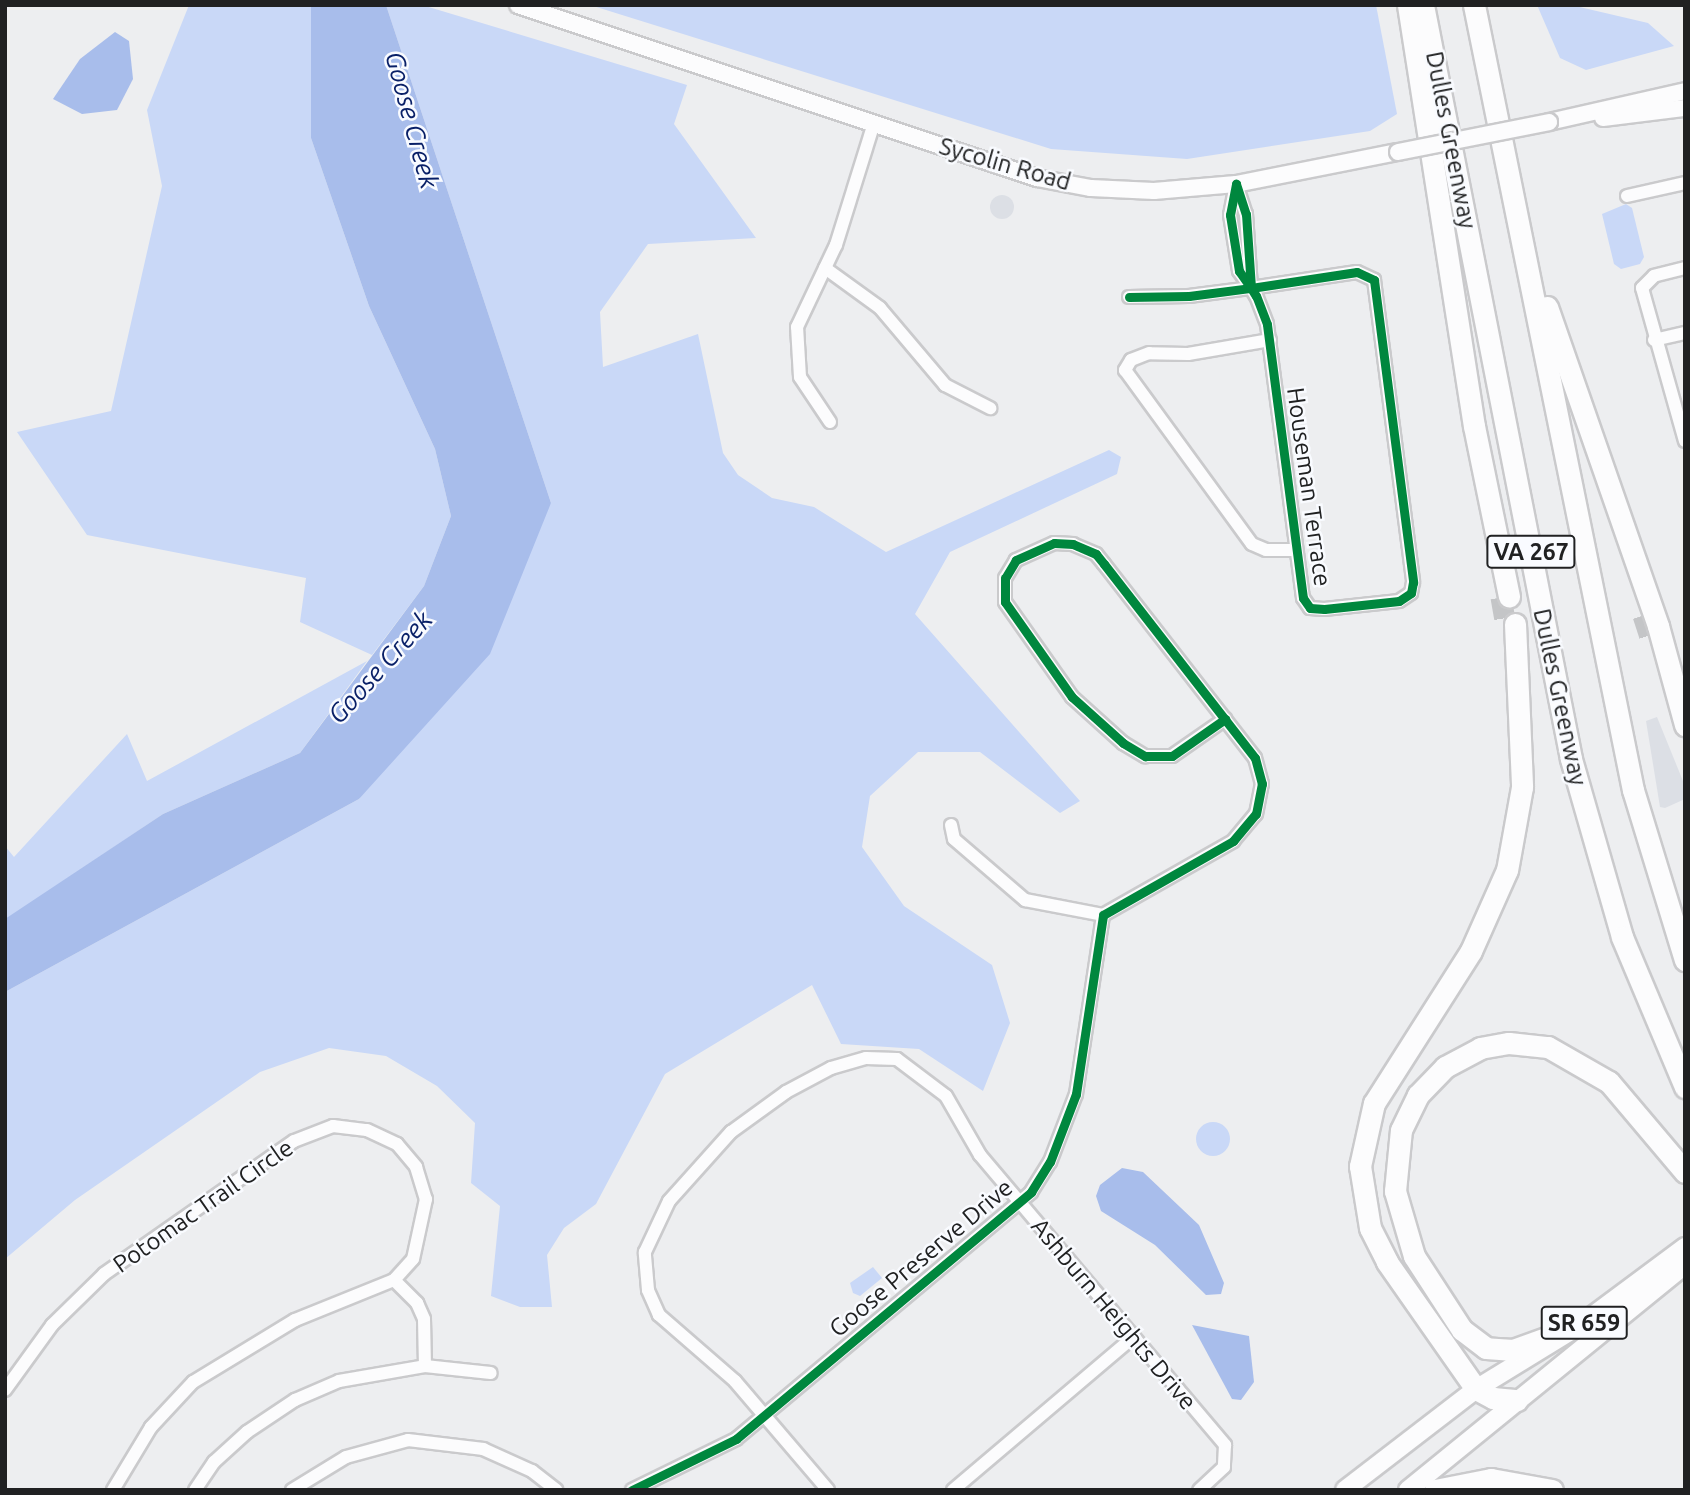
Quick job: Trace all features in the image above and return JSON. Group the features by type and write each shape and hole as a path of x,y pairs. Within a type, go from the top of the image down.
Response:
{"highway":[{"path":"1408,5 1474,426 1503,565 1505,596"},
{"name":"Dulles Greenway","path":"1423,5 1571,759 1622,937 1685,1087"},
{"name":"Dulles Greenway","path":"1474,5 1633,790 1685,960"},
{"path":"1520,226 1645,591 1685,725"},
{"path":"1643,615 1645,591"},
{"path":"1511,625 1518,660 1522,787 1507,870 1471,951 1374,1103 1360,1166 1370,1228 1387,1262 1476,1389 1493,1398 1517,1400"},
{"path":"1652,643 1674,686"},
{"path":"1579,1326 1506,1350 1478,1344 1462,1330 1414,1256 1395,1191 1401,1130 1418,1095 1445,1066 1480,1048 1509,1043 1548,1047 1609,1082 1685,1172"},
{"path":"1435,1490 1491,1479 1552,1490"}],"main road":[{"name":"Sycolin Road","path":"519,5 1037,178 1091,188 1154,191 1236,184 1549,122 1685,91"},
{"name":"Sycolin Road","path":"1549,122 1685,108"},
{"name":"SR 659","path":"1345,1490 1476,1389 1579,1326 1685,1247"},
{"name":"SR 659","path":"1408,1490 1685,1265"}],"street":[{"path":"830,422 807,394 795,351 799,318 825,268 874,123"},
{"path":"1627,196 1685,183"},
{"name":"Houseman Terrace","path":"1236,184 1246,214 1251,288 1270,340 1303,598 1310,607 1399,601 1413,588 1379,290 1374,279 1357,272 1251,288"},
{"path":"825,268 880,308 945,385 990,408"},
{"path":"1685,268 1644,283 1654,340 1685,442"},
{"path":"1129,297 1251,288"},
{"path":"1654,340 1685,333"},
{"name":"Houseman Terrace","path":"1270,340 1188,354 1149,353 1127,363 1129,380 1252,544 1266,550 1296,550"},
{"path":"951,825 954,839 1025,900 1103,915 1233,841 1256,814 1261,771 1225,719 1096,554 1073,544 1054,543 1026,554 1009,569 1004,590 1014,617 1072,697 1134,750 1172,756 1225,719"},
{"name":"Goose Preserve Drive","path":"632,1490 736,1439 1019,1202 1050,1163 1069,1120 1103,915"},
{"name":"Ashburn Heights Drive","path":"828,1490 727,1373 659,1315 646,1278 645,1252 660,1215 731,1132 786,1092 831,1068 866,1058 897,1059 946,1096 959,1125 1019,1202 1225,1445 1224,1467 1199,1490"},
{"name":"Potomac Trail Circle","path":"5,1390 52,1325 104,1275 278,1152 332,1126 367,1130 397,1144 416,1167 426,1199 423,1227 413,1259 394,1280"},
{"path":"113,1490 151,1427 193,1382 295,1320 394,1280 417,1303 424,1319 425,1366"},
{"path":"953,1490 1132,1338"},
{"path":"195,1490 214,1462 247,1432 295,1400 339,1381 425,1366 491,1373"},
{"path":"292,1490 346,1457 408,1440 483,1449 532,1471 556,1490"}],"shaded area":[{"path":"189,5 311,5 311,138 369,306 435,449 451,516 424,586 372,655 300,622 306,578 87,535 17,432 111,411 162,186 147,110"},
{"path":"386,5 422,5 687,85 674,124 756,238 648,244 600,312 603,367 698,334 723,453 738,475 772,498 814,507 886,552 1109,450 1121,457 1117,474 950,552 915,614 1080,801 1060,813 980,752 918,752 870,796 862,847 904,906 992,965 1010,1023 983,1091 919,1049 841,1044 812,985 665,1074 596,1204 564,1228 547,1255 552,1307 520,1307 491,1296 500,1206 471,1183 475,1123 437,1086 386,1056 329,1048 260,1072 75,1200 5,1259 5,992 359,799 551,503"},
{"path":"590,5 1376,5 1397,114 1370,131 1187,159 1051,149"},
{"path":"1537,5 1571,5 1648,23 1674,46 1586,70 1560,58"},
{"path":"1002,195 1013,202 1014,207 1007,218 1002,219 991,212 990,207 997,196"},
{"path":"1626,204 1632,208 1644,257 1640,264 1621,269 1614,264 1602,214"},
{"path":"367,661 300,753 163,814 5,920 5,846 14,857 127,734 147,781"},
{"path":"1657,717 1685,786 1685,799 1665,808 1660,807 1646,721"},
{"path":"1213,1122 1225,1127 1230,1139 1225,1151 1213,1156 1201,1151 1196,1139 1201,1127"},
{"path":"873,1267 882,1278 860,1296 853,1293 850,1283"}],"water":[{"name":"Goose Creek","path":"311,5 386,5 551,503 490,654 359,799 5,992 5,919 163,814 300,753 424,586 451,516 435,449 369,306 311,138"},
{"path":"115,32 129,41 133,79 117,110 82,114 53,99 80,59"},
{"path":"1122,1168 1143,1172 1199,1225 1224,1283 1221,1294 1206,1295 1155,1245 1101,1211 1096,1196 1100,1185"},
{"path":"1192,1325 1249,1336 1254,1382 1241,1400 1232,1399"}],"tunnel":[{"path":"1501,597 1506,626"},
{"path":"1643,615 1652,643"}],"cycle path":[{"path":"1129,297 1189,296 1251,288 1357,272 1374,280 1413,582 1411,593 1399,601 1324,609 1310,608 1303,598 1267,324 1256,296 1251,288 1239,271 1230,215 1236,184 1246,214 1251,288"},
{"path":"632,1490 736,1439 1031,1192 1050,1162 1076,1094 1103,915 1233,841 1256,814 1262,784 1255,758 1104,564 1096,554 1073,544 1054,543 1016,560 1005,578 1005,602 1072,697 1123,743 1145,756 1172,756 1225,719"}]}
